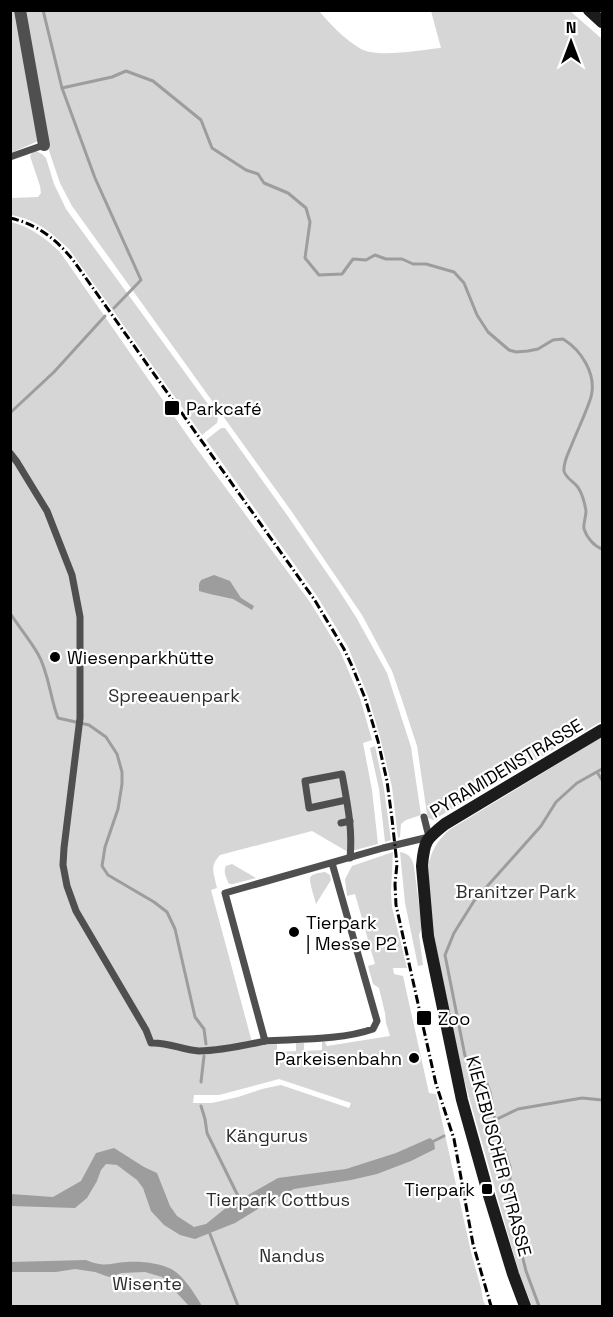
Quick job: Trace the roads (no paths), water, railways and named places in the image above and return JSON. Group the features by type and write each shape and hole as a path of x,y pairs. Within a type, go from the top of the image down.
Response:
{"street":[{"path":"20,10 44,145"},
{"path":"589,10 603,22"},
{"name":"PYRAMIDENSTRASSE","path":"429,837 445,824 603,730"},
{"name":"KIEKEBUSCHER STRASSE","path":"429,837 422,866 428,936 462,1100 487,1189 525,1306"}],"lane":[{"path":"10,157 44,145"},
{"path":"10,453 18,462 47,511 72,575 80,617 80,718 63,865 68,886 76,911 146,1030 151,1043 198,1051 266,1041 321,1038 373,1029 376,1021 332,863"},
{"path":"346,800 309,808 304,781 342,774 350,821 352,840 350,858"},
{"path":"266,1041 225,893 429,837 424,817"},
{"path":"341,823 350,821"}],"waterway":[{"path":"43,10 62,88"},
{"path":"114,308 141,280 95,178 62,88 112,77 126,71 153,81 201,120 212,148 246,170 258,174 264,183 288,193 306,208 310,222 305,258 319,275 342,274 353,259 366,260 375,255 386,259 402,259 413,264 426,264 454,272 464,283 477,315 488,332 509,350 516,352 538,349 553,340 563,339 576,349 590,371 592,388 587,409 565,461 564,471 580,491 586,511 585,532 594,544 602,549"},
{"path":"10,413 54,372 105,316"},
{"path":"10,613 42,661 58,718 89,725 106,737 117,754 122,772 122,784 118,809 105,847 102,866 108,875 167,912 175,929 195,1017 204,1029 206,1044"},
{"path":"539,1306 526,1271 510,1206 510,1167 495,1120 490,1092 484,1076 465,1056 445,955 454,933 474,901 541,826 556,802 577,783 602,769"},
{"path":"597,772 602,780"},
{"path":"201,1082 204,1056"},
{"path":"488,1121 518,1109 582,1098 602,1100"},
{"path":"201,1106 207,1133 240,1200"},
{"path":"434,1141 444,1136"},
{"path":"210,1234 238,1306"}],"railway":[{"path":"10,218 29,224 45,233 73,260 314,599 352,666 365,698 387,781 397,864 396,905 436,1084 454,1139 473,1244 491,1306"}],"place":[{"name":"Parkcafé","path":"172,408"},
{"name":"Wiesenparkhütte","path":"55,657"},
{"name":"Tierpark | Messe P2","path":"294,932"},
{"name":"Zoo","path":"424,1018"},
{"name":"Parkeisenbahn","path":"414,1058"},
{"name":"Tierpark","path":"487,1189"}],"park label":[{"name":"Spreeauenpark","path":"174,695"},
{"name":"Branitzer Park","path":"516,891"},
{"name":"Kängurus","path":"267,1135"},
{"name":"Tierpark Cottbus","path":"278,1199"},
{"name":"Nandus","path":"292,1255"},
{"name":"Wisente","path":"147,1283"}]}
